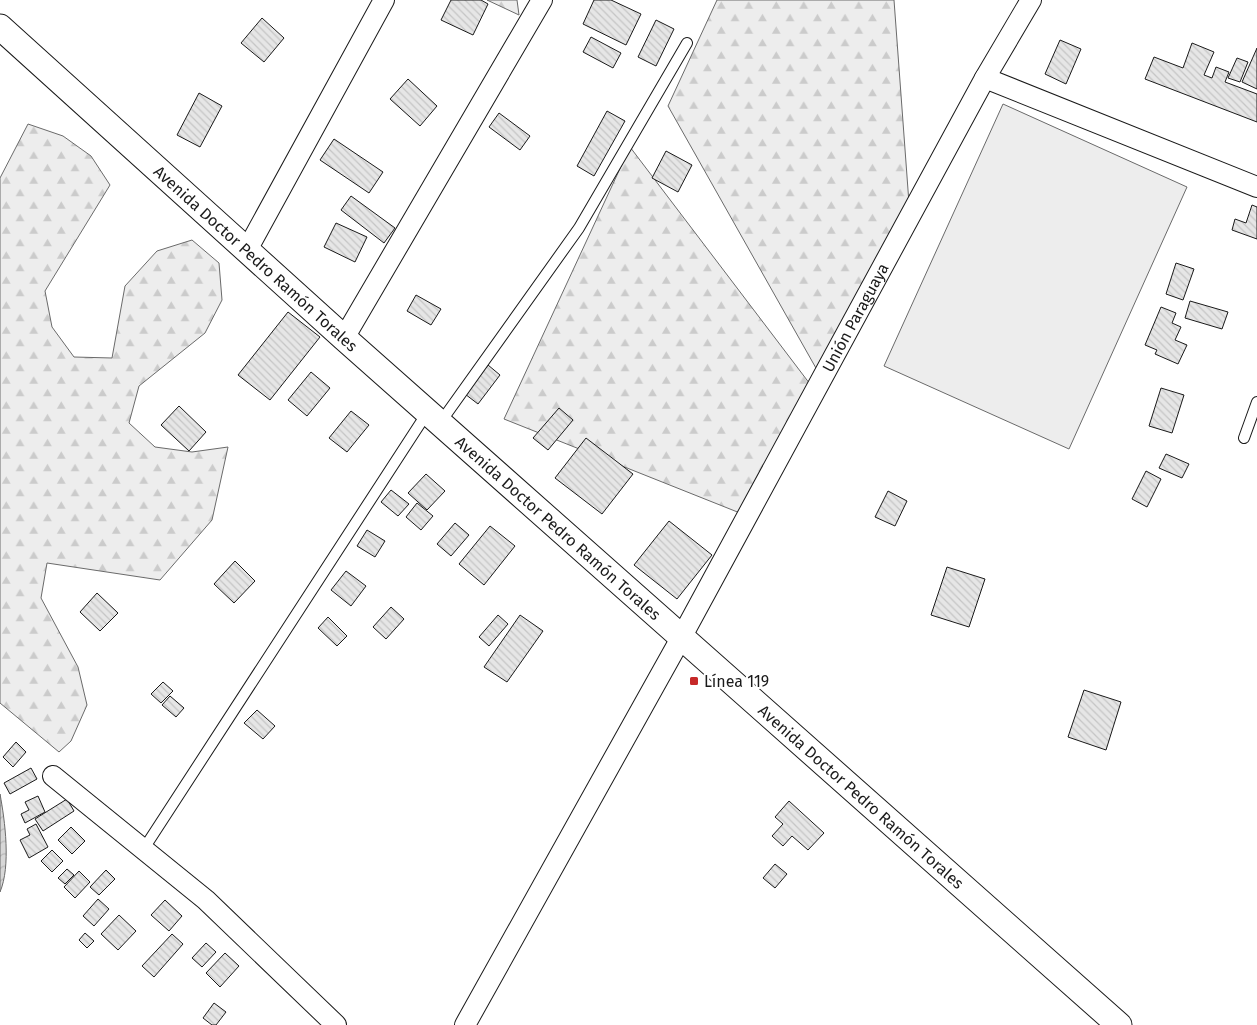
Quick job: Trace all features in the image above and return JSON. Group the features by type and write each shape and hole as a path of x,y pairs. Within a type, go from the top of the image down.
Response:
{"street":[{"path":"247,250 384,0"},
{"path":"344,338 542,0"},
{"name":"Unión Paraguaya","path":"465,1025 681,638 985,78 1031,0"},
{"name":"Avenida Doctor Pedro Ramón Torales","path":"0,27 344,338 1119,1025"},
{"path":"985,78 1257,187"},
{"path":"53,776 206,900 336,1025"}],"lane":[{"path":"142,850 434,417 579,228 687,43"},
{"path":"1244,438 1257,402"}],"shaded area":[{"path":"1003,104 1187,187 1069,449 884,366"}],"green space":[{"path":"487,0 517,0 519,15"},
{"path":"717,0 894,0 910,217 821,377 668,106"},
{"path":"28,124 63,136 91,156 110,185 45,291 52,327 74,357 112,358 125,286 157,251 192,240 219,263 222,300 205,333 139,386 129,423 155,447 192,452 228,447 212,520 160,580 47,563 41,598 78,667 87,705 71,741 59,752 0,703 0,178"},
{"path":"630,147 813,388 745,515 504,419"}],"water":[{"path":"0,794 4,817 6,857 0,892"}],"building":[{"path":"451,0 481,0 488,4 473,35 441,20"},
{"path":"594,0 611,0 641,14 626,45 583,24"},
{"path":"262,18 284,38 264,62 241,43"},
{"path":"656,20 674,29 656,66 638,57"},
{"path":"591,37 621,53 613,68 583,52"},
{"path":"1060,40 1081,49 1066,84 1045,74"},
{"path":"1192,43 1214,52 1204,75 1212,78 1216,67 1229,72 1225,82 1257,94 1257,122 1145,79 1154,57 1183,68"},
{"path":"1257,48 1257,89 1242,82"},
{"path":"1237,58 1248,62 1240,82 1228,78"},
{"path":"408,79 437,106 420,126 390,99"},
{"path":"199,93 222,106 200,147 177,135"},
{"path":"607,111 625,121 594,176 577,166"},
{"path":"499,113 530,136 520,150 489,127"},
{"path":"334,139 383,172 369,193 320,160"},
{"path":"666,151 692,165 678,192 652,178"},
{"path":"351,196 395,228 384,243 341,210"},
{"path":"1252,205 1257,207 1257,239 1232,230 1235,219 1246,223"},
{"path":"336,223 367,237 355,262 324,247"},
{"path":"1176,263 1194,269 1183,300 1166,294"},
{"path":"416,295 441,309 431,325 407,311"},
{"path":"1190,301 1228,312 1222,329 1185,318"},
{"path":"1161,307 1176,313 1172,323 1181,327 1175,340 1187,345 1178,364 1155,354 1157,350 1145,345"},
{"path":"288,312 320,337 270,400 238,375"},
{"path":"488,365 500,375 478,404 465,394"},
{"path":"311,372 330,388 307,416 288,400"},
{"path":"1161,388 1184,395 1172,433 1149,426"},
{"path":"179,406 206,432 189,451 161,425"},
{"path":"559,408 573,420 548,450 533,438"},
{"path":"351,411 369,425 347,452 329,438"},
{"path":"586,438 633,474 602,514 555,478"},
{"path":"1166,454 1189,464 1182,478 1159,468"},
{"path":"1146,471 1161,479 1147,507 1132,499"},
{"path":"426,474 445,491 427,510 408,493"},
{"path":"391,490 409,504 398,516 381,502"},
{"path":"888,491 907,501 895,526 875,517"},
{"path":"417,503 433,516 421,530 406,517"},
{"path":"669,521 712,555 677,599 634,565"},
{"path":"455,523 469,535 451,556 437,544"},
{"path":"490,526 515,546 484,585 459,564"},
{"path":"367,530 385,541 375,557 357,546"},
{"path":"235,561 255,581 234,603 214,584"},
{"path":"947,567 985,579 969,627 931,615"},
{"path":"346,571 366,586 351,606 331,590"},
{"path":"97,593 118,613 100,631 80,612"},
{"path":"391,607 404,619 386,639 373,627"},
{"path":"498,615 508,624 489,646 479,637"},
{"path":"520,615 543,631 507,682 484,667"},
{"path":"328,617 347,636 337,646 318,628"},
{"path":"163,682 173,691 161,703 151,694"},
{"path":"1084,690 1121,702 1106,750 1068,737"},
{"path":"170,696 184,708 176,717 162,705"},
{"path":"257,710 275,726 263,739 244,723"},
{"path":"16,742 26,752 13,767 3,757"},
{"path":"31,768 37,779 10,794 4,783"},
{"path":"38,796 45,812 25,823 21,814 29,810 25,802"},
{"path":"67,799 74,811 43,831 35,819"},
{"path":"789,801 824,833 808,850 792,836 783,846 772,836 783,824 775,817"},
{"path":"36,824 48,847 29,858 20,840 30,835 27,829"},
{"path":"71,827 85,841 72,854 58,840"},
{"path":"52,850 63,861 52,872 41,861"},
{"path":"775,864 787,874 775,888 763,878"},
{"path":"67,869 74,875 65,884 58,878"},
{"path":"106,870 115,879 99,895 90,887"},
{"path":"79,871 90,882 75,898 64,887"},
{"path":"98,899 109,909 94,926 83,916"},
{"path":"165,900 182,916 169,931 151,915"},
{"path":"119,915 136,931 118,950 101,934"},
{"path":"85,933 94,941 87,948 79,940"},
{"path":"172,934 183,944 154,977 142,966"},
{"path":"206,943 216,952 202,967 192,958"},
{"path":"225,953 239,966 220,987 206,973"},
{"path":"214,1003 226,1012 216,1025 212,1025 203,1018"}],"place":[{"name":"Línea 119","path":"694,681"}]}
